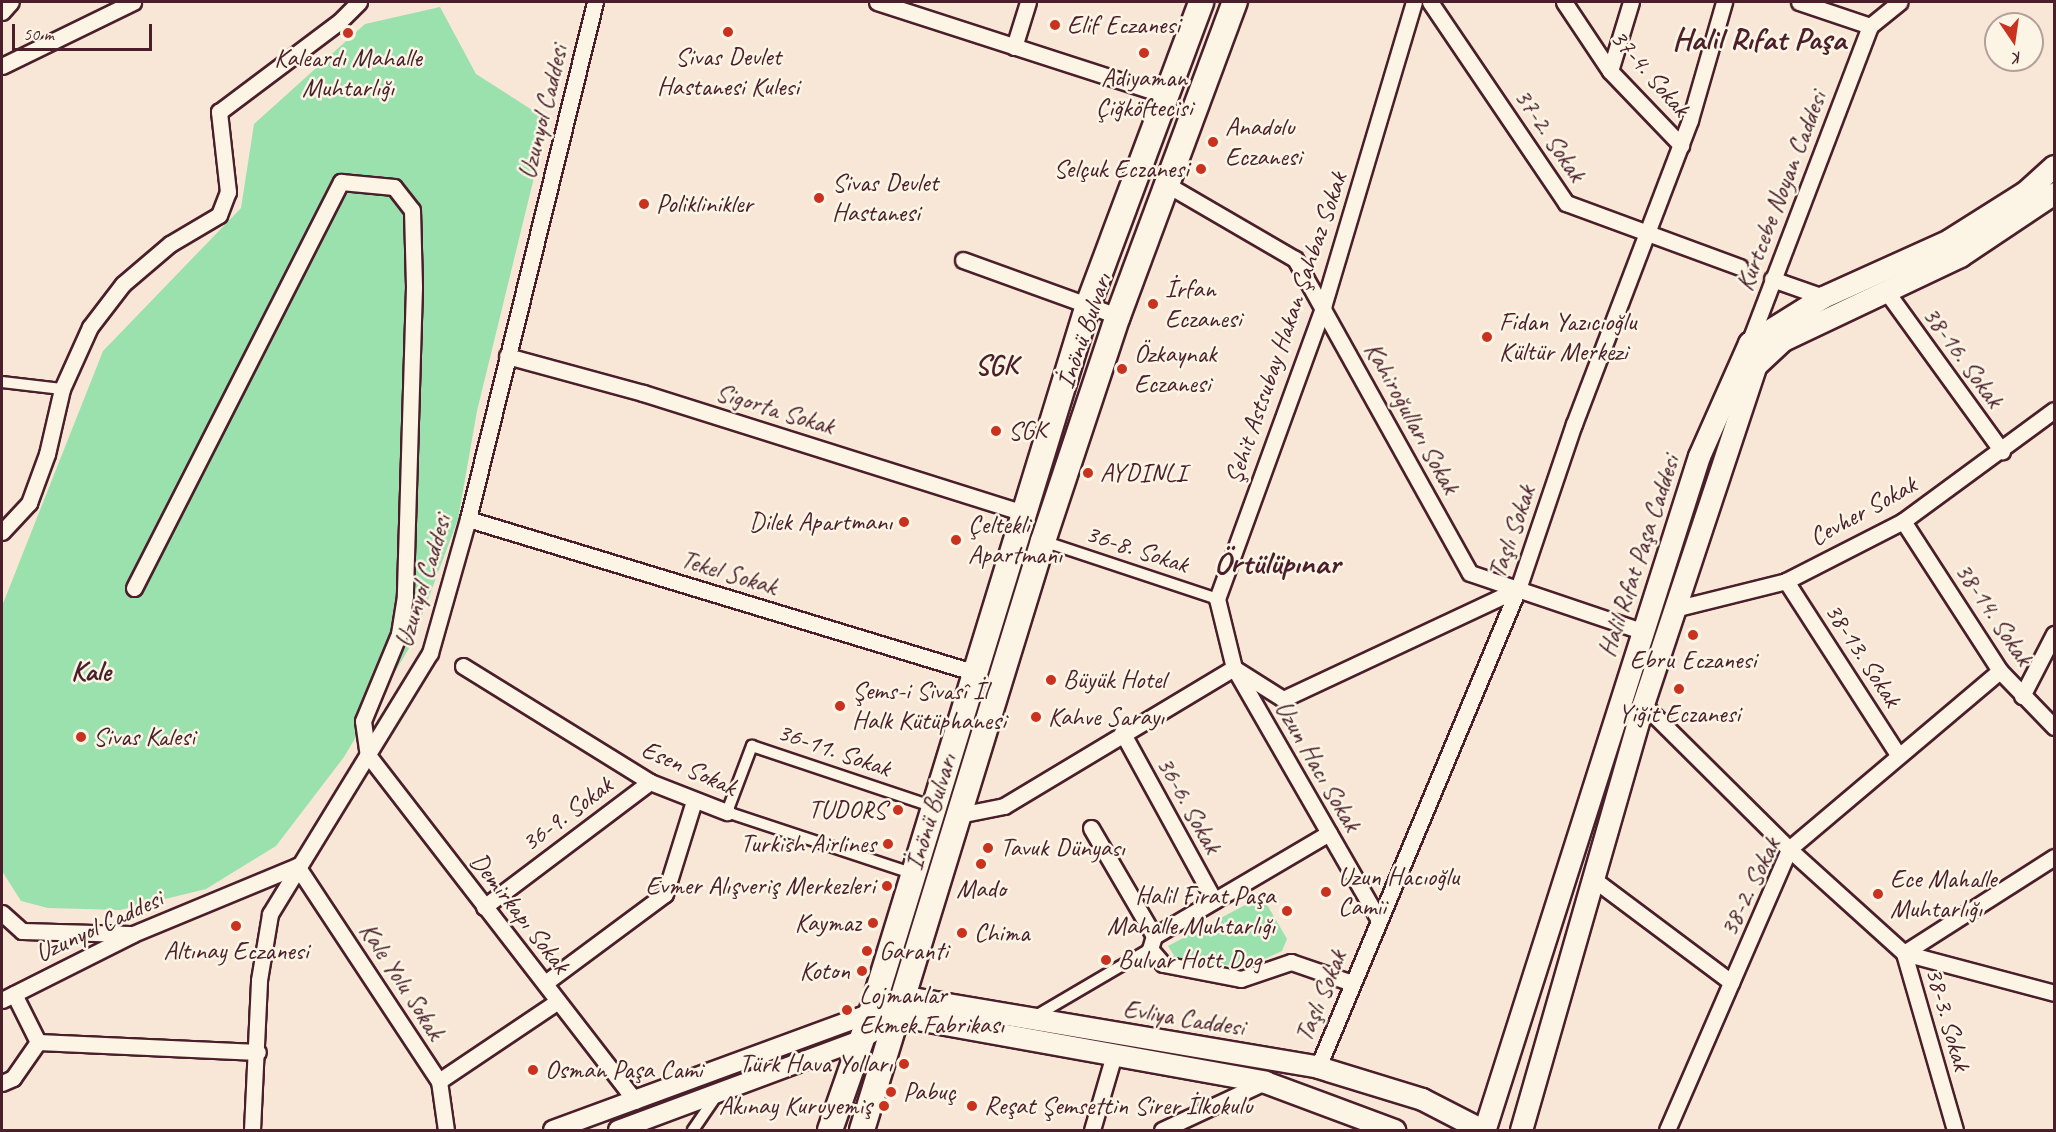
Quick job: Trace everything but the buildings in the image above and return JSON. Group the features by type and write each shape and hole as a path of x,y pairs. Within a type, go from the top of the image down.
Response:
{"main road":[{"name":"İnönü Bulvarı","path":"830,1131 871,1013 1027,514 1088,305 1168,96 1201,2"},
{"name":"İnönü Bulvarı","path":"862,1131 903,1006 1043,541 1118,316 1235,2"},
{"path":"1749,343 1822,297 1948,240 2025,192 2055,166"},
{"name":"Halil Rıfat Paşa Caddesi","path":"1521,1131 1643,704 1756,365 1783,340 1960,256 2055,193"},
{"name":"Halil Rıfat Paşa Caddesi","path":"1482,1129 1699,456 1749,343"},
{"path":"871,1013 903,1006"},
{"name":"Evliya Caddesi","path":"903,1006 1029,1020 1318,1067 1422,1099 1482,1129"},
{"name":"Evliya Caddesi","path":"903,1006 1114,1055 1265,1082 1394,1131"},
{"path":"1482,1129 1502,1125 1516,1131"}],"street":[{"path":"2,12 11,2"},
{"path":"2,66 133,2"},
{"path":"2,532 29,503 47,454 62,389 90,327 123,284 170,244 219,215 228,192 219,112 340,21 359,2"},
{"name":"Uzunyol Caddesi","path":"8,997 133,934 297,866 430,652 468,519 595,2"},
{"path":"877,2 1168,96"},
{"path":"1014,47 1028,2"},
{"name":"Şehit Astsubay Hakan Şahbaz Sokak","path":"1217,599 1323,307 1414,2"},
{"name":"37-2. Sokak","path":"1430,2 1566,203 1740,267"},
{"name":"37-4. Sokak","path":"1564,2 1610,71 1681,146"},
{"path":"1610,71 1630,2"},
{"name":"Taşlı Sokak","path":"1318,1067 1518,589 1574,424 1681,146 1724,2"},
{"path":"1799,2 1870,26 1900,2"},
{"name":"Kurtcebe Noyan Caddesi","path":"1749,343 1870,26"},
{"path":"134,588 341,182 394,187 412,210 414,265 405,596 399,634 363,721 368,755"},
{"name":"Kahiroğulları Sokak","path":"1166,184 1295,259 1470,573 1641,631"},
{"path":"963,260 1118,316"},
{"path":"1772,279 1822,297"},
{"name":"38-16. Sokak","path":"1886,291 2002,451"},
{"name":"Sigorta Sokak","path":"507,356 643,393 1027,514"},
{"path":"2,382 62,389"},
{"name":"Cevher Sokak","path":"1674,609 1786,581 1903,521 2055,411"},
{"name":"Tekel Sokak","path":"468,519 976,673"},
{"name":"38-14. Sokak","path":"1903,521 2001,671 2022,696 2055,727"},
{"name":"36-8. Sokak","path":"1043,541 1217,599"},
{"name":"38-13. Sokak","path":"1786,581 1898,755"},
{"path":"1217,599 1234,668 1283,699 1518,589"},
{"path":"2022,696 2055,634"},
{"name":"Esen Sokak","path":"463,666 650,782 694,801 914,874"},
{"path":"959,815 1004,806 1122,732 1234,668"},
{"name":"Uzun Hacı Sokak","path":"1234,668 1379,920"},
{"name":"38-2. Sokak","path":"1667,1131 1789,849 1898,755 2001,671"},
{"path":"1643,704 1789,849 1904,953 2055,993"},
{"name":"36-6. Sokak","path":"1122,732 1214,900"},
{"name":"36-11. Sokak","path":"727,812 752,746 934,808"},
{"name":"Demirkapı Sokak","path":"368,755 635,1101"},
{"name":"36-9. Sokak","path":"484,907 650,782"},
{"path":"545,983 665,894 694,801"},
{"path":"1091,828 1162,964 1241,979 1291,962 1352,983"},
{"path":"1029,1020 1214,900 1329,833"},
{"name":"38-3. Sokak","path":"1955,1131 1904,953 2055,857"},
{"path":"252,1131 258,1052 259,980 270,914 297,866"},
{"name":"Kale Yolu Sokak","path":"297,866 439,1081 446,1131"},
{"path":"1592,878 1731,982"},
{"path":"2,913 22,931 133,934"},
{"path":"8,997 38,1042"},
{"path":"439,1081 558,1001"},
{"path":"618,1131 860,1040 903,1006"},
{"path":"553,1131 871,1013"},
{"path":"38,1042 258,1052"},
{"path":"2,1083 13,1078 38,1042"},
{"path":"1092,1131 1114,1055"},
{"path":"1162,1131 1190,1125 1265,1082"},
{"path":"693,1131 717,1095"}],"green space":[{"path":"440,7 476,74 543,117 539,157 477,411 458,519 411,645 344,757 276,846 206,889 120,910 48,908 21,901 2,871 2,606 103,351 241,208 254,124 365,24"},
{"path":"1262,896 1287,939 1282,951 1245,968 1175,957 1168,946"}],"place":[{"name":"Elif Eczanesi","path":"1055,25"},
{"name":"Sivas Devlet Hastanesi Kulesi","path":"728,32"},
{"name":"Kaleardı Mahalle Muhtarlığı","path":"348,33"},
{"name":"Adıyaman Çiğköftecisi","path":"1144,53"},
{"name":"Anadolu Eczanesi","path":"1213,142"},
{"name":"Selçuk Eczanesi","path":"1201,169"},
{"name":"Sivas Devlet Hastanesi","path":"819,198"},
{"name":"Poliklinikler","path":"644,204"},
{"name":"İrfan Eczanesi","path":"1153,304"},
{"name":"Fidan Yazıcıoğlu Kültür Merkezi","path":"1487,337"},
{"name":"Özkaynak Eczanesi","path":"1122,369"},
{"name":"SGK","path":"996,431"},
{"name":"AYDINLI","path":"1088,473"},
{"name":"Dilek Apartmanı","path":"904,522"},
{"name":"Çeltekli Apartmanı","path":"956,540"},
{"name":"Ebru Eczanesi","path":"1693,635"},
{"name":"Büyük Hotel","path":"1051,680"},
{"name":"Yiğit Eczanesi","path":"1679,689"},
{"name":"Şems-i Sivasî İl Halk Kütüphanesi","path":"840,706"},
{"name":"Kahve Sarayı","path":"1036,717"},
{"name":"Sivas Kalesi","path":"81,737"},
{"name":"TUDORS","path":"898,810"},
{"name":"Turkish Airlines","path":"888,844"},
{"name":"Tavuk Dünyası","path":"988,848"},
{"name":"Mado","path":"981,864"},
{"name":"Evmer Alışveriş Merkezleri","path":"887,886"},
{"name":"Uzun Hacıoğlu Camii","path":"1326,892"},
{"name":"Ece Mahalle Muhtarlığı","path":"1878,894"},
{"name":"Halil Fırat Paşa Mahalle Muhtarlığı","path":"1287,911"},
{"name":"Kaymaz","path":"873,923"},
{"name":"Altınay Eczanesi","path":"236,926"},
{"name":"Chima","path":"962,933"},
{"name":"Garanti","path":"867,951"},
{"name":"Bulvar Hott Dog","path":"1106,960"},
{"name":"Koton","path":"862,971"},
{"name":"Lojmanlar Ekmek Fabrikası","path":"847,1010"},
{"name":"Türk Hava Yolları","path":"904,1064"},
{"name":"Osman Paşa Cami","path":"533,1070"},
{"name":"Pabuç","path":"891,1092"},
{"name":"Akınay Kuruyemiş","path":"884,1106"},
{"name":"Reşat Şemsettin Sirer İlkokulu","path":"972,1106"}],"district":[{"name":"Halil Rıfat Paşa","path":"1759,39"},
{"name":"SGK","path":"996,365"},
{"name":"Örtülüpınar","path":"1277,563"},
{"name":"Kale","path":"91,671"}]}
